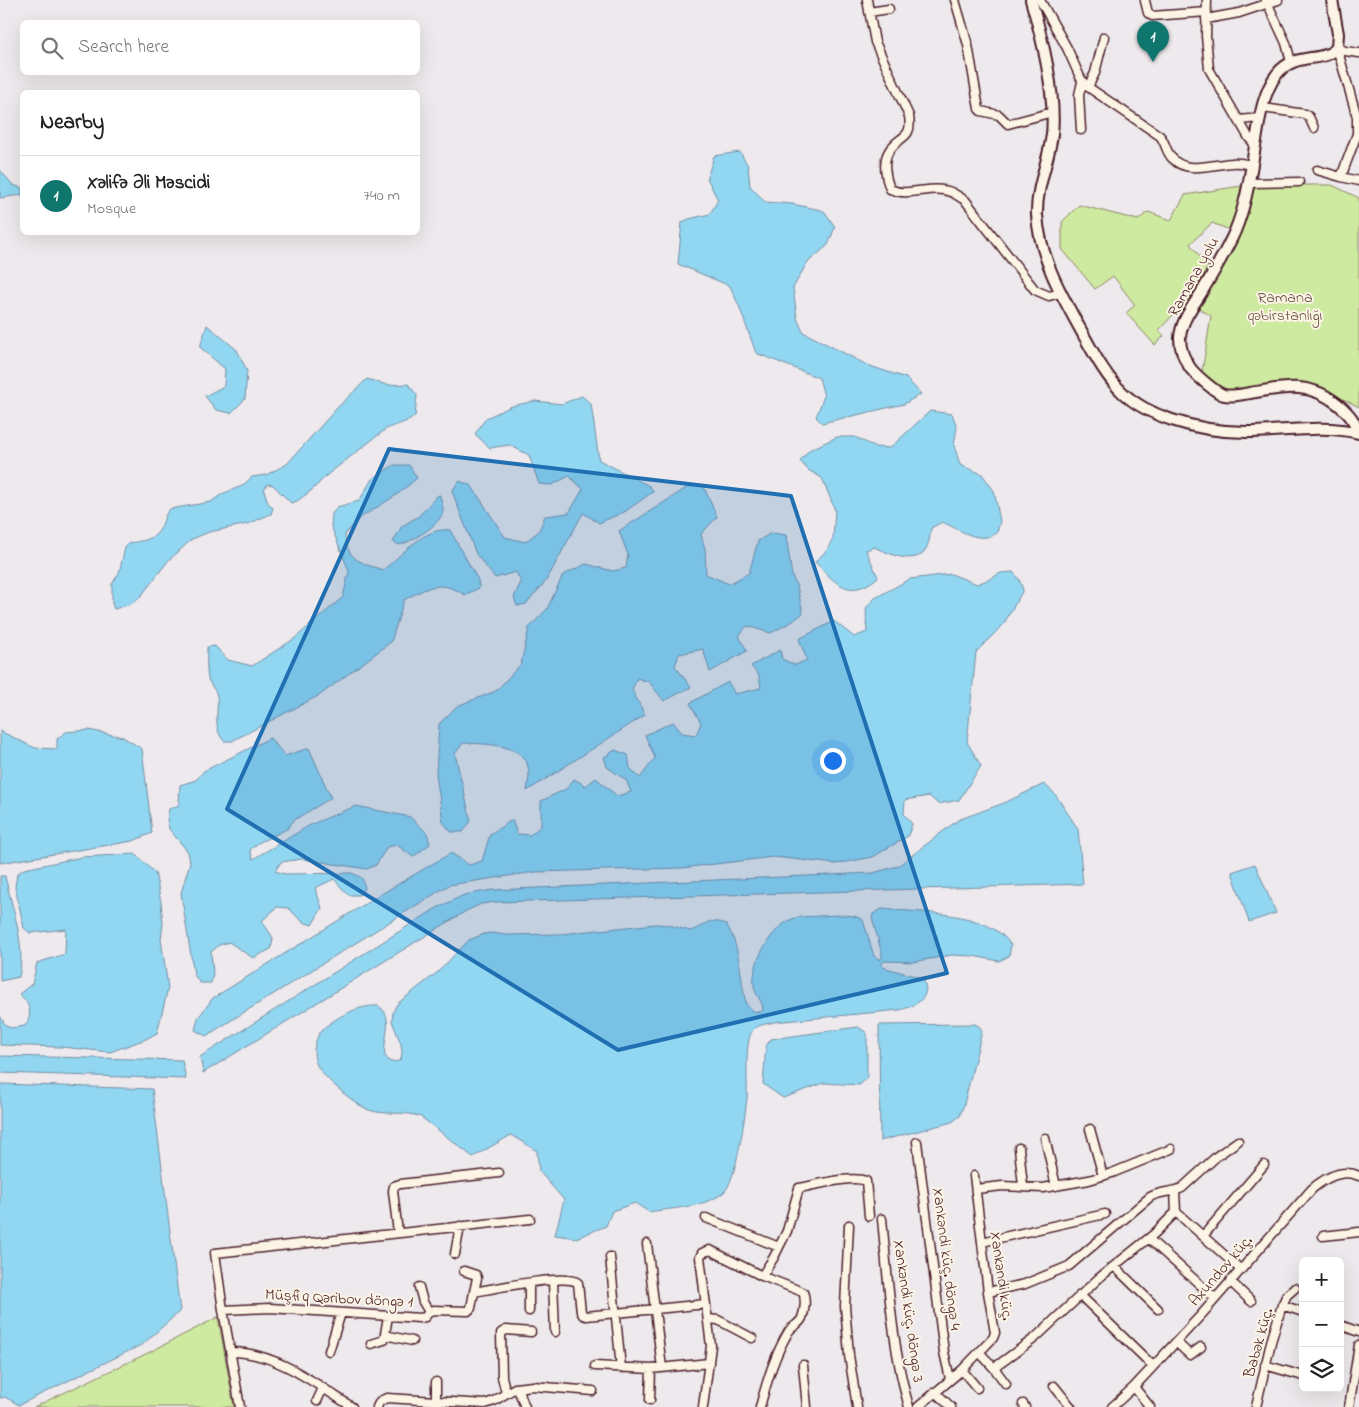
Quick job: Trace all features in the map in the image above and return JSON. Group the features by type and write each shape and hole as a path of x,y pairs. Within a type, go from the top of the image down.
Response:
{"street":[{"path":"867,0 875,42 909,116 911,127 907,134 889,151 885,162 890,189 898,193 934,189 950,191 965,200 1035,290 1049,296 1060,293"},
{"path":"955,0 968,45 979,109 999,115 1008,124 1052,112"},
{"path":"1031,0 1044,54 1052,112 1052,134 1039,189 1037,216 1046,259 1060,293 1110,377 1136,404 1153,414 1173,421 1216,431 1248,432 1318,428 1358,433"},
{"path":"1040,0 1085,84 1160,136 1165,141 1170,156 1178,164 1187,167 1234,163 1252,165"},
{"path":"1207,0 1206,36 1209,69 1252,143 1255,145"},
{"path":"1145,1 1148,13 1152,16 1207,16 1239,13 1267,2 1278,0"},
{"path":"1332,0 1337,24 1337,48 1357,117 1358,129 1341,177"},
{"path":"1267,2 1286,43 1291,62 1328,54 1337,48"},
{"path":"868,12 889,9"},
{"path":"1081,130 1079,95 1085,84 1095,73 1104,38"},
{"path":"1337,48 1359,52"},
{"name":"Ramana yolu","path":"1291,62 1273,80 1261,113 1242,213 1231,241 1184,322 1180,339 1183,354 1192,371 1217,392 1224,395 1292,387 1314,390 1325,394 1351,416 1355,421 1358,433"},
{"path":"1239,120 1261,113 1305,114 1310,117 1314,128"},
{"path":"1317,170 1359,181"},
{"path":"1249,183 1299,182"},
{"path":"1090,1129 1103,1176"},
{"path":"1045,1138 1056,1186"},
{"name":"Xankəndi küç. döngə 4","path":"917,1142 944,1352 950,1379"},
{"path":"988,1292 1025,1284 1069,1266 1150,1197 1155,1194 1182,1188 1217,1156 1238,1142"},
{"path":"1019,1148 1023,1186"},
{"path":"976,1190 1002,1186 1043,1188 1056,1186 1103,1176 1171,1149"},
{"path":"1203,1236 1264,1165"},
{"path":"398,1233 394,1186 499,1173"},
{"name":"Axundov küç.","path":"1112,1407 1134,1387 1176,1342 1321,1181 1337,1174 1347,1173 1359,1176"},
{"name":"Xankəndi küç.","path":"918,1407 980,1353 995,1334 974,1176"},
{"path":"762,1276 779,1247 792,1219 797,1190 799,1188 851,1179 866,1181 869,1216"},
{"path":"1175,1191 1176,1212 1240,1269"},
{"path":"994,1368 1035,1338 1080,1295 1149,1239 1176,1212"},
{"path":"982,1242 1105,1214"},
{"path":"706,1218 779,1247"},
{"path":"240,1407 216,1253 530,1219"},
{"name":"Xankəndi küç. döngə 3","path":"882,1219 898,1351 910,1407"},
{"path":"849,1225 845,1306 848,1355 858,1407"},
{"path":"455,1254 460,1226"},
{"path":"1323,1236 1359,1232"},
{"path":"1149,1239 1215,1298"},
{"path":"647,1244 662,1368"},
{"path":"704,1407 711,1346 700,1257 706,1250 710,1250 762,1276 803,1292 805,1301 803,1317 800,1322 789,1330 776,1357 767,1379 760,1407"},
{"path":"610,1257 621,1368"},
{"path":"1114,1266 1158,1309"},
{"path":"464,1271 476,1275 474,1292 529,1283 576,1281 583,1315 616,1314 706,1304"},
{"path":"553,1281 555,1332"},
{"path":"1230,1281 1251,1301"},
{"path":"529,1283 529,1311"},
{"path":"419,1287 423,1302 429,1312"},
{"path":"1282,1305 1287,1295 1295,1288"},
{"name":"Müşfiq Qəribov döngə 1","path":"224,1310 270,1308 420,1318 425,1317 433,1310 468,1311 474,1292"},
{"path":"1080,1295 1153,1366"},
{"name":"Babək küç.","path":"1256,1407 1282,1305 1299,1311"},
{"path":"329,1351 341,1313"},
{"path":"372,1344 384,1340 388,1316"},
{"path":"708,1319 718,1320 752,1338"},
{"path":"1344,1326 1359,1332"},
{"path":"506,1393 502,1377 501,1333 506,1330 531,1332"},
{"path":"385,1336 412,1341"},
{"path":"1176,1342 1190,1355 1201,1347"},
{"path":"1349,1407 1357,1367 1359,1345"},
{"path":"231,1352 257,1355 276,1363 323,1388 352,1407"},
{"path":"980,1353 1006,1384"},
{"path":"595,1366 651,1369 709,1363"},
{"path":"803,1365 807,1407"},
{"path":"1265,1366 1299,1375"},
{"path":"650,1400 651,1369"},
{"path":"962,1370 977,1388"},
{"path":"436,1382 436,1401"},
{"path":"377,1407 380,1401 387,1398 485,1406 516,1388 533,1386 593,1391"},
{"path":"1054,1386 1071,1407"},
{"path":"1134,1387 1150,1407"},
{"path":"317,1401 323,1388"},
{"path":"516,1388 525,1407"},
{"path":"935,1392 951,1407"}],"highlighted area":[{"path":"389,449 791,496 947,973 618,1050 227,809"}],"green space":[{"name":"Ramana qəbirstanlığı","path":"1332,185 1359,198 1359,407 1321,388 1308,385 1224,390 1202,372 1211,316 1199,308 1241,232 1253,187"},
{"path":"1241,186 1238,206 1230,230 1212,223 1190,244 1208,267 1191,296 1159,330 1164,336 1155,345 1126,313 1135,305 1113,276 1095,289 1062,249 1062,222 1079,205 1138,220 1148,212 1171,220 1185,195"},
{"path":"218,1317 234,1407 34,1407 150,1352"}],"water":[{"path":"740,152 748,166 750,186 765,202 792,204 821,210 825,212 835,227 828,245 807,263 793,288 797,318 803,332 867,365 906,378 921,394 904,404 822,423 816,417 824,396 819,378 756,353 730,286 678,264 682,222 710,214 718,200 707,178 714,156"},
{"path":"0,170 13,185 20,187 20,195 0,198"},
{"path":"207,325 237,350 247,371 245,399 231,413 216,410 205,396 224,386 225,369 200,347"},
{"path":"367,379 387,385 408,384 417,395 415,416 410,420 386,429 297,501 291,503 273,485 267,484 264,490 268,503 273,508 271,514 248,524 209,532 192,539 168,561 141,596 131,604 114,609 112,603 112,584 119,573 125,548 129,543 148,539 156,535 170,509 211,502 222,494 242,486 252,477 266,475 287,464 337,408"},
{"path":"582,396 591,404 599,460 649,486 654,491 626,511 599,523 583,513 546,581 526,604 517,606 514,597 521,582 516,572 495,578 476,554 452,491 459,481 471,485 505,537 525,542 539,531 545,516 569,513 583,489 569,476 552,485 539,484 529,455 509,445 490,448 475,434 486,418 512,406 535,401 562,404"},
{"path":"930,411 952,414 957,427 954,445 960,465 982,474 994,491 1000,521 997,533 990,536 976,537 942,522 931,528 928,544 924,552 918,556 912,558 896,556 874,547 866,550 878,577 859,588 851,588 836,582 815,562 827,550 833,538 835,510 822,478 808,470 800,461 809,450 837,437 855,437 875,447 890,448"},
{"path":"394,465 409,465 417,478 398,494 360,518 345,534 348,550 362,562 383,570 422,537 440,530 450,530 478,580 479,588 465,595 448,587 427,588 404,600 391,642 320,695 232,741 224,741 220,736 217,725 217,696 208,679 207,647 215,646 228,660 252,666 294,639 343,597 349,571 331,526 332,514 337,507 359,501 372,479"},
{"path":"703,485 717,517 701,534 705,549 706,574 729,584 749,573 758,541 771,533 786,535 792,576 797,587 803,613 771,633 747,626 739,636 747,651 710,672 703,649 679,654 675,666 691,687 664,701 649,682 637,678 632,690 645,715 527,791 528,767 525,759 519,753 501,746 463,743 455,754 471,821 463,832 451,832 443,822 436,774 439,724 457,706 496,691 521,664 529,628 547,609 563,575 586,564 613,571 626,568 628,555 619,531 688,487"},
{"path":"440,495 443,513 434,525 405,543 400,545 393,542 402,526 419,516"},
{"path":"1013,572 1019,579 1023,590 1003,625 976,652 967,742 981,766 959,800 938,804 929,796 905,800 904,814 912,824 908,836 873,857 836,864 774,857 682,868 535,872 449,885 206,1036 195,1030 198,1018 213,998 451,853 469,865 482,861 490,834 512,820 517,834 530,835 541,826 541,801 566,789 574,779 586,786 596,778 617,796 631,792 626,780 607,767 604,757 615,750 628,755 630,768 640,778 655,758 645,735 673,722 682,733 696,735 701,723 690,703 728,682 735,694 761,688 759,676 751,666 780,650 782,659 795,665 807,660 799,639 834,621 854,637 867,632 866,608 875,598 910,579 951,574 977,584 1001,573"},
{"path":"89,730 123,737 142,749 152,833 133,841 0,863 0,731 35,748 57,749 57,739 66,732"},
{"path":"270,738 285,756 309,748 331,798 294,820 287,829 258,843 250,850 253,859 312,824 356,806 410,817 427,833 430,844 413,857 397,845 387,847 376,865 367,869 302,859 281,862 275,871 285,874 352,873 362,878 365,888 359,895 348,895 334,879 315,888 322,908 312,925 303,922 288,908 277,907 262,921 273,938 271,949 253,958 229,942 219,945 211,952 213,974 211,983 200,983 194,975 181,893 190,862 188,852 169,829 167,819 169,809 179,805 180,785 196,780 204,771"},
{"path":"1044,784 1055,794 1078,829 1083,884 481,904 466,911 203,1073 200,1057 435,909 464,895 492,890 873,873 898,866 958,820 1004,803"},
{"path":"135,854 155,873 161,902 163,924 161,939 168,988 157,1033 110,1052 61,1047 0,1045 0,1016 10,1028 25,1026 27,1022 30,1013 28,1005 19,994 32,984 37,963 65,954 66,929 30,933 24,928 15,887 17,874 24,869 82,857"},
{"path":"1255,864 1276,913 1249,922 1232,872"},
{"path":"0,876 5,876 17,926 21,964 19,977 0,981"},
{"path":"882,909 952,915 970,919 986,925 1000,934 1011,945 1009,956 999,961 973,956 952,955 913,962 884,961 882,967 922,978 926,990 921,1000 900,1010 774,1022 755,1028 750,1035 748,1043 747,1098 739,1149 732,1177 723,1193 697,1205 649,1212 635,1203 612,1211 606,1226 576,1238 555,1235 564,1200 539,1171 537,1151 511,1135 473,1157 421,1117 408,1114 375,1112 364,1107 332,1083 320,1070 315,1060 316,1039 325,1027 350,1012 364,1007 378,1006 383,1010 387,1022 385,1056 390,1062 399,1061 402,1053 401,1044 392,1021 393,1012 397,1004 438,972 469,940 484,934 560,934 656,924 669,925 690,931 709,922 719,922 726,924 735,943 746,1004 752,1011 761,1012 763,1007 754,986 756,967 764,947 784,924 792,919 801,917 853,916 863,920 874,956 880,960 882,954 872,918 873,914"},
{"path":"975,1024 982,1031 960,1116 952,1122 880,1141 879,1025"},
{"path":"858,1027 867,1033 867,1077 860,1085 824,1083 783,1098 763,1084 766,1046 771,1039"},
{"path":"0,1056 182,1060 186,1079 0,1073"},
{"path":"0,1084 152,1089 180,1311 143,1344 19,1405 5,1397 0,1398"}],"place":[{"name":"Xəlifə Əli Məscidi","path":"1153,62"}]}
